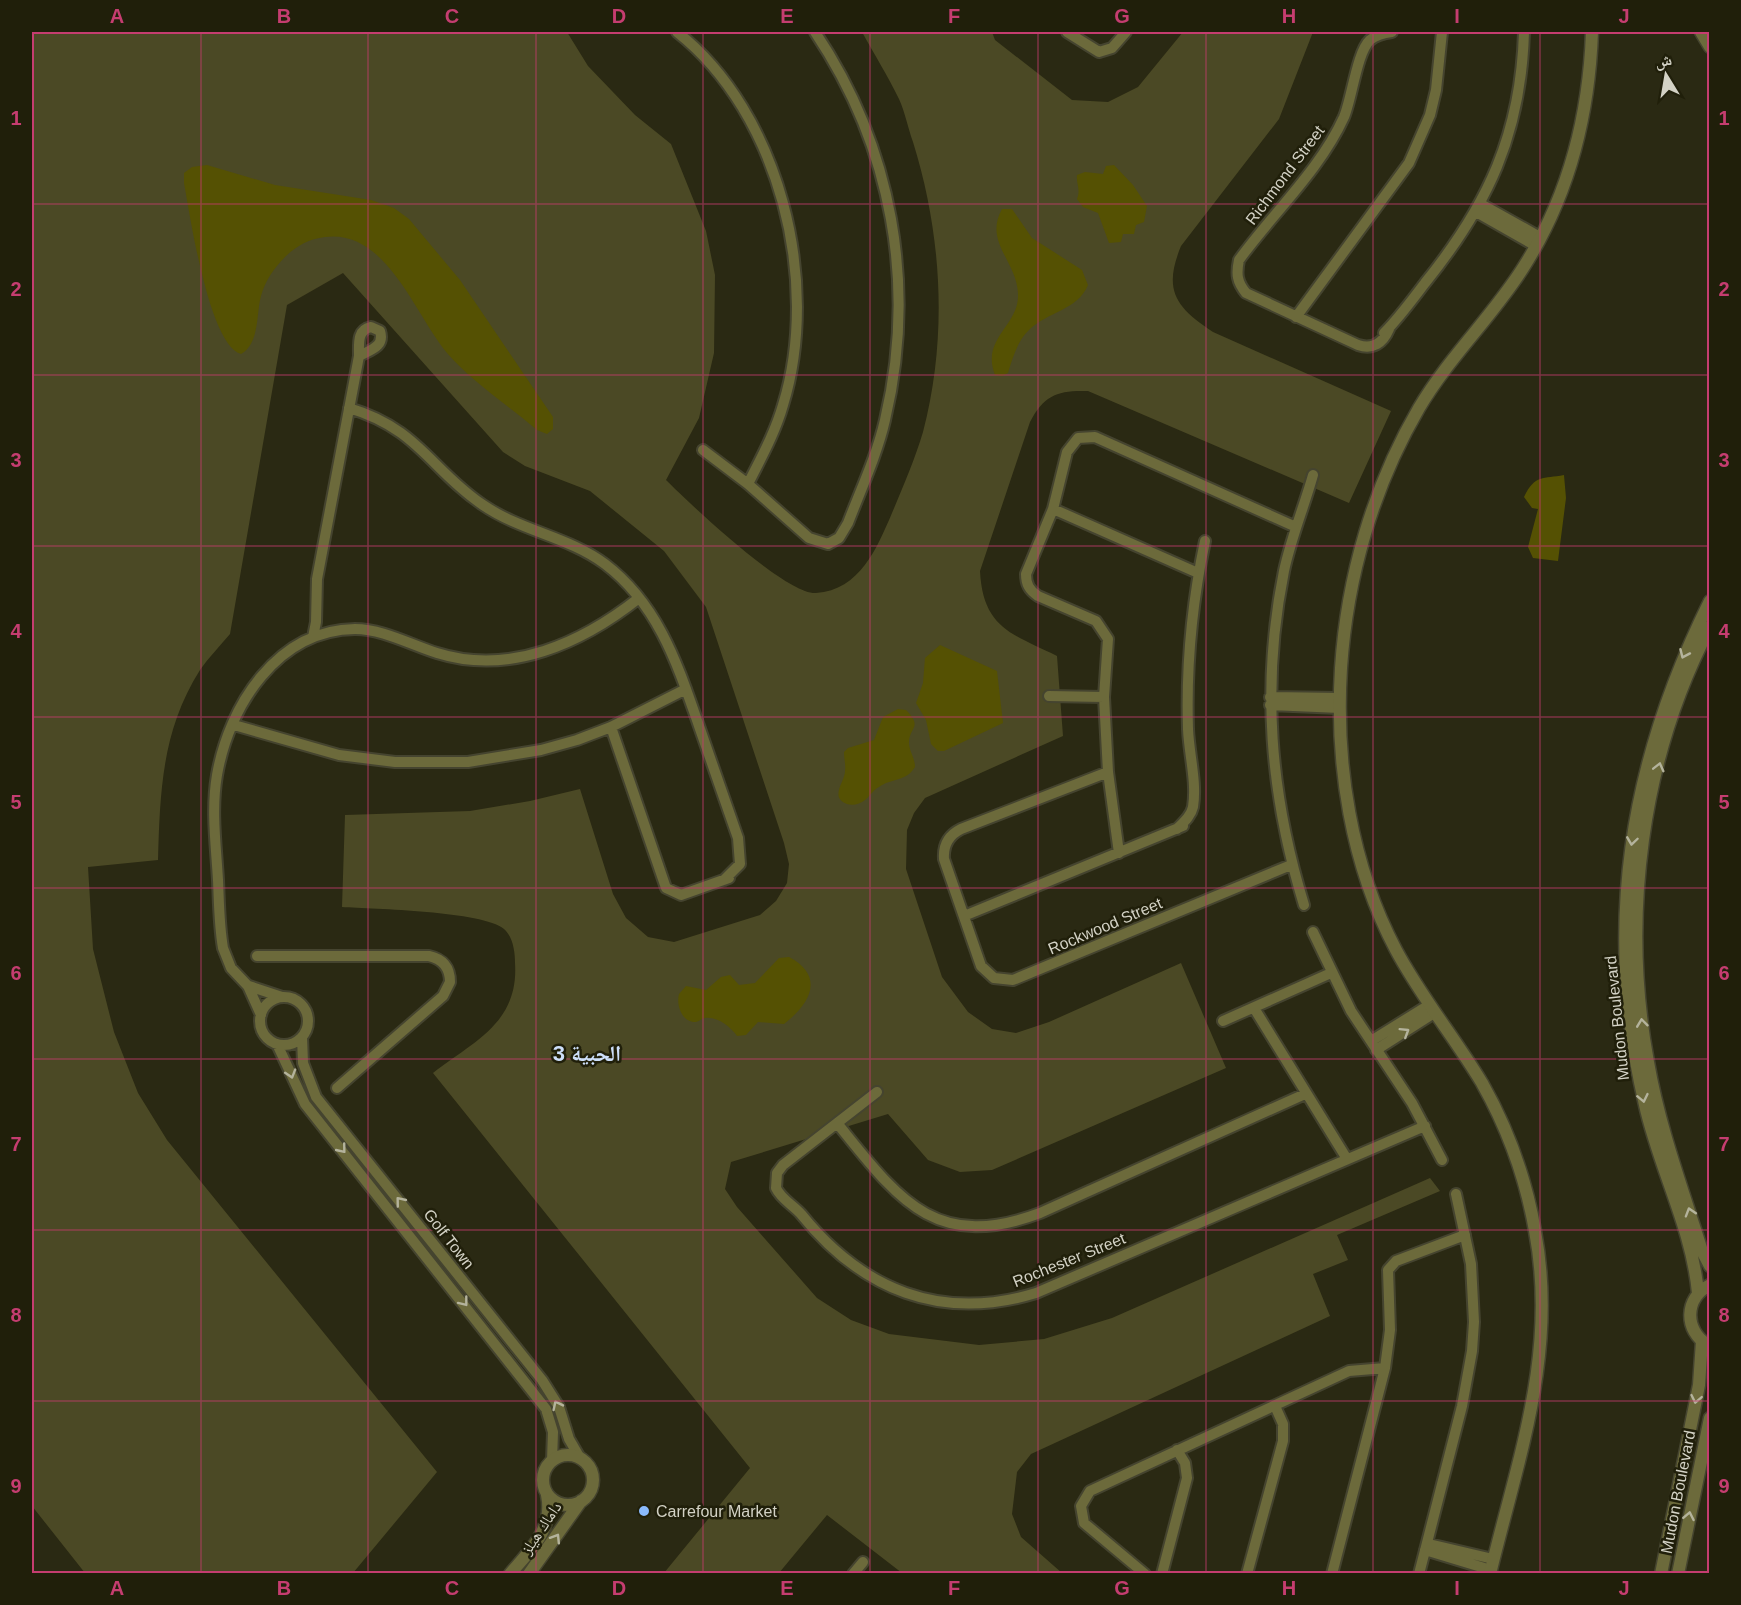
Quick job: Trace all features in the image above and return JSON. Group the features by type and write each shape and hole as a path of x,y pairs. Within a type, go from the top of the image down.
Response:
{"street":[{"path":"677,32 706,59 748,118 768,158 782,200 792,243 797,288 791,370 783,405 771,438 748,484"},
{"path":"703,450 748,484 804,533 825,537 836,533 849,523 874,458 892,385 900,309 899,272 888,197 866,125 851,90 815,32"},
{"path":"1067,32 1099,52 1112,48 1126,32"},
{"name":"Richmond Street","path":"1392,32 1376,36 1365,47 1348,108 1338,130 1239,260 1236,272 1239,284 1246,293 1352,342 1373,340 1389,329 1452,250 1479,208 1497,171 1512,128 1523,64 1524,32"},
{"path":"1296,317 1395,185 1417,147 1436,90 1442,32"},
{"path":"1426,1547 1491,1568 1535,1399 1541,1353 1541,1275 1528,1196 1501,1121 1483,1085 1432,1009 1395,947 1367,883 1349,808 1343,770 1340,703 1348,600 1362,543 1387,472 1421,405 1441,374 1521,270 1556,207 1579,138 1588,85 1592,32"},
{"path":"1701,32 1710,47"},
{"path":"1479,208 1538,242"},
{"path":"313,637 317,579 359,356"},
{"path":"349,408 367,414 404,433 481,504 514,522 584,551 605,564 639,598 671,648 738,838 744,848 746,863 737,875 695,891 673,885 660,867 611,727"},
{"path":"1119,853 1108,772 1104,697 1108,646 1105,632 1096,621 1045,599 1028,587 1026,574 1053,509 1070,446 1078,438 1089,436 1296,527"},
{"path":"1304,905 1291,865 1275,787 1270,701 1277,611 1296,527 1313,475"},
{"path":"1053,509 1198,573"},
{"path":"964,916 1177,829 1195,816 1198,803 1193,788 1188,731 1188,673 1198,573 1205,542"},
{"path":"248,986 294,999 306,1012 308,1021 302,1037 286,1045 270,1041 262,1029 261,1015 248,986 231,968 223,948 214,820 218,775 236,721 248,695 267,668 283,654 313,637 329,632 369,631 459,659 504,660 525,657 580,636 619,614 639,598"},
{"name":"Mudon Boulevard","path":"1698,1293 1692,1258 1653,1136 1639,1076 1628,1004 1625,922 1631,842 1649,756 1670,689 1710,601"},
{"path":"316,617 329,632"},
{"name":"Mudon Boulevard","path":"1710,627 1679,697 1654,787 1641,860 1636,947 1640,1008 1653,1089 1702,1251 1710,1266"},
{"path":"236,721 257,730 339,755 395,762 468,762 532,752 611,727 686,689"},
{"path":"1050,696 1104,697"},
{"path":"1270,701 1340,703"},
{"name":"Rockwood Street","path":"1108,772 952,834 946,843 944,859 964,916 984,971 994,978 1008,981 1291,865"},
{"path":"1312,932 1331,973 1373,1046 1425,1126 1442,1160"},
{"path":"257,956 429,956 439,959 447,967 450,982 442,996 337,1088"},
{"path":"1223,1021 1331,973"},
{"path":"261,1015 274,999 285,997"},
{"path":"1254,1008 1347,1159"},
{"path":"1373,1046 1432,1009"},
{"name":"Golf Town","path":"302,1037 303,1063 316,1097 542,1380 559,1407 569,1439 580,1458"},
{"name":"Golf Town","path":"277,1044 305,1104 546,1409 553,1432 552,1461"},
{"name":"Rochester Street","path":"877,1092 779,1168 775,1178 778,1192 829,1247 862,1273 915,1296 960,1304 1006,1301 1036,1293 1425,1126"},
{"path":"837,1123 904,1201 924,1213 946,1221 970,1226 994,1226 1040,1213 1305,1094"},
{"path":"1419,1574 1462,1406 1472,1351 1474,1293 1456,1194"},
{"path":"1332,1574 1385,1368 1390,1329 1387,1276 1391,1265 1465,1236"},
{"path":"1706,1343 1690,1323 1692,1302 1698,1293 1710,1286"},
{"name":"Mudon Boulevard","path":"1660,1574 1706,1343"},
{"path":"1145,1574 1084,1523 1081,1506 1090,1491 1349,1371 1385,1368"},
{"path":"1248,1574 1283,1441 1283,1424 1275,1406"},
{"name":"Mudon Boulevard","path":"1678,1574 1710,1418"},
{"path":"1162,1574 1187,1478 1185,1463 1177,1450"},
{"path":"566,1456 580,1458 587,1465 592,1479 590,1492 581,1501 563,1505 547,1495 543,1477 552,1461 566,1456"},
{"name":"داماك هيلز","path":"510,1574 546,1528 549,1517 547,1495"},
{"name":"داماك هيلز","path":"530,1574 581,1501"},
{"path":"854,1574 862,1562"}],"shaded area":[{"path":"32,32 567,32 588,66 635,115 671,144 706,231 715,275 714,353 699,418 666,480 716,527 783,580 802,590 816,593 831,590 855,576 865,565 880,540 909,473 923,432 936,360 938,286 936,250 923,177 901,104 862,32 992,32 995,40 1072,100 1108,102 1138,87 1183,32 1313,32 1279,119 1181,246 1173,274 1173,286 1181,305 1213,332 1391,411 1349,503 1088,391 1060,393 1047,400 1030,422 980,571 982,590 987,605 1003,627 1057,656 1063,736 925,798 914,813 907,830 906,869 942,977 968,1012 992,1029 1016,1033 1049,1022 1181,963 1226,1068 992,1170 960,1172 928,1160 888,1114 731,1162 725,1189 737,1207 817,1298 851,1320 889,1334 979,1345 1044,1339 1112,1318 1430,1178 1440,1191 1337,1235 1348,1260 1313,1274 1330,1316 1031,1454 1017,1472 1012,1514 1021,1537 1062,1573 902,1573 827,1515 779,1573 664,1573 750,1468 433,1073 478,1040 502,1016 510,1001 514,984 515,954 510,936 504,929 492,923 474,918 427,912 342,907 345,815 470,811 530,801 580,789 613,894 626,918 648,937 674,942 760,915 776,901 787,883 789,864 784,843 706,607 664,551 590,491 525,466 503,452 343,273 287,305 230,634 200,670 178,715 162,785 158,860 88,867 93,949 114,1032 138,1093 167,1140 437,1472 353,1573 85,1573 32,1506"},
{"path":"207,165 275,185 371,200 394,208 409,219 460,280 553,417 553,429 547,434 537,430 457,364 382,260 365,246 346,238 314,239 298,246 281,261 265,285 254,336 247,349 241,354 230,345 219,328 210,304 196,249 184,183 184,173 192,167"},
{"path":"1114,165 1133,185 1147,206 1144,222 1136,225 1134,234 1123,234 1121,242 1109,243 1098,213 1083,207 1077,199 1079,192 1077,175 1085,172 1103,174 1106,166"},
{"path":"1002,209 1012,209 1032,238 1082,270 1088,285 1077,300 1036,324 1025,334 1008,373 1002,376 995,375 992,363 993,352 996,342 1012,317 1018,297 1017,285 999,243 997,232 997,221"},
{"path":"1564,475 1566,498 1558,561 1533,558 1528,547 1538,509 1532,508 1524,497 1536,481"},
{"path":"940,645 997,671 1003,723 944,751 938,751 931,744 926,720 916,703 923,683 925,658"},
{"path":"898,709 906,710 915,724 909,744 915,767 903,778 877,788 861,803 847,804 842,801 838,793 845,771 844,752 848,748 874,740 883,717"},
{"path":"789,957 800,964 807,973 810,990 801,1007 784,1024 758,1022 746,1035 737,1036 719,1020 705,1018 691,1022 681,1013 678,1003 679,994 686,986 706,990 721,977 730,975 739,985 755,983 779,958"}],"place":[{"name":"Carrefour Market","path":"644,1511"}],"district":[{"name":"الحبية 3","path":"587,1053"}]}
